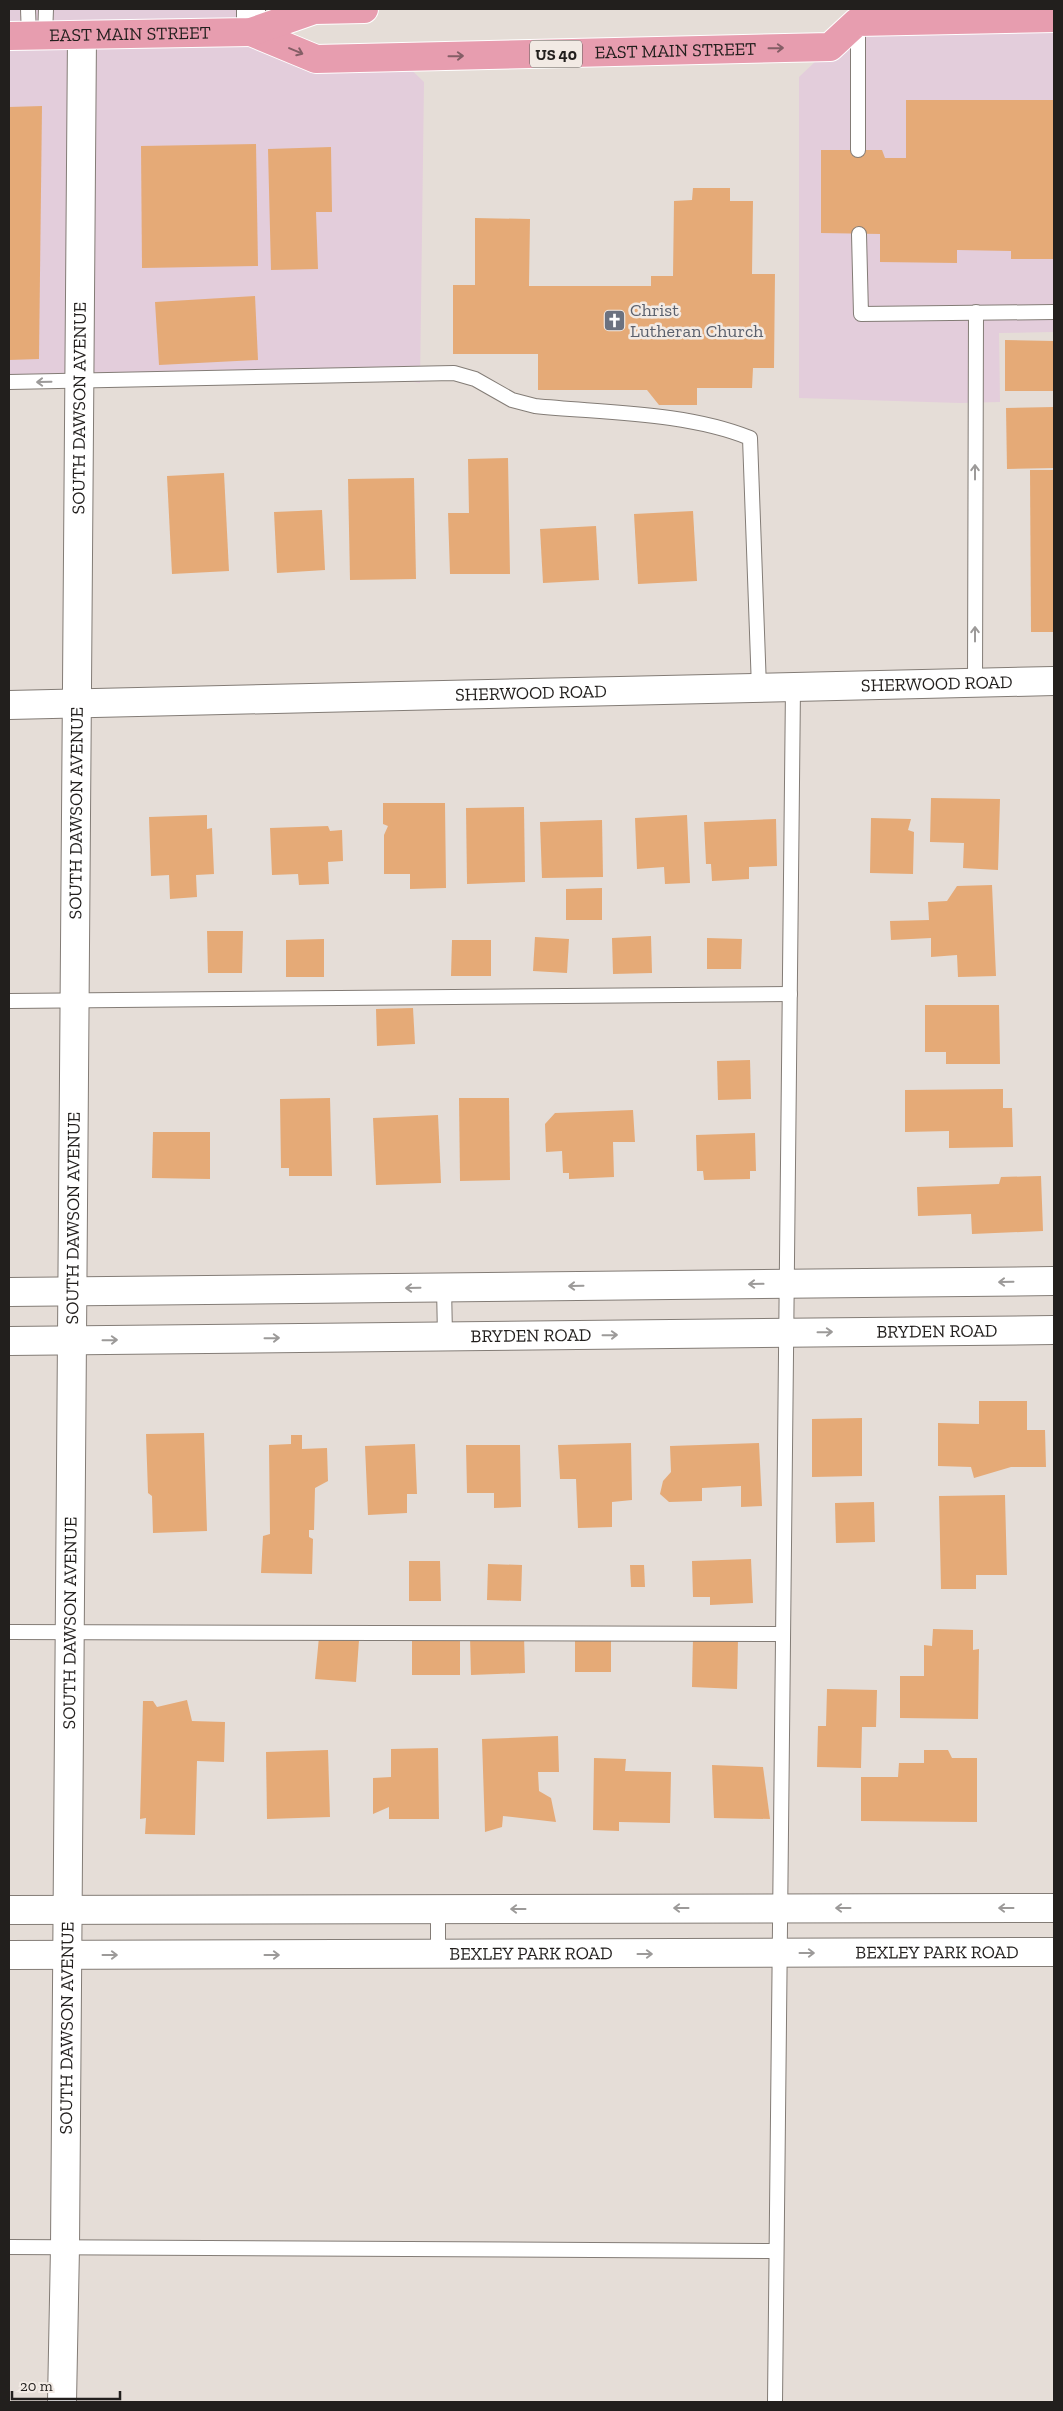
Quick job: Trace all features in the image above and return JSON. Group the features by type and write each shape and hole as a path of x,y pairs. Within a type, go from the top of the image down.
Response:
{"main road":[{"name":"EAST MAIN STREET","path":"28,36 82,35 251,20 314,10 364,9"},
{"name":"EAST MAIN STREET","path":"251,20 316,59 830,47 850,15"},
{"path":"850,15 1054,18"}],"street":[{"name":"SOUTH DAWSON AVENUE","path":"62,2402 68,1955 82,35"},
{"name":"SHERWOOD ROAD","path":"9,705 1054,681"},
{"path":"9,1292 1054,1281"},
{"name":"BRYDEN ROAD","path":"9,1341 1054,1330"},
{"path":"9,1910 1054,1908"},
{"name":"BEXLEY PARK ROAD","path":"9,1955 1054,1952"}],"lane":[{"path":"28,9 28,36"},
{"path":"28,36 46,9"},
{"path":"850,15 858,150"},
{"path":"859,234 861,314 1054,312"},
{"path":"975,683 976,312"},
{"path":"9,382 454,373 475,379 512,400 535,406 689,421 724,427 750,438 759,688"},
{"path":"775,2402 793,687"},
{"path":"9,1001 790,994"},
{"path":"444,1287 445,1336"},
{"path":"9,1632 783,1634"},
{"path":"438,1909 438,1954"},
{"path":"9,2247 776,2251"}],"shaded area":[{"path":"9,9 251,9 316,59 398,57 424,82 420,383 367,374 9,382"},
{"path":"1054,18 1054,332 999,333 1000,402 960,403 799,398 799,77 857,22"}],"building":[{"path":"906,100 1053,100 1053,259 1011,259 1011,251 957,250 957,263 880,262 880,234 821,233 821,150 882,150 885,158 906,158"},
{"path":"42,106 39,359 9,360 9,107"},
{"path":"256,144 258,266 142,268 141,146"},
{"path":"331,147 332,212 316,212 318,269 271,270 268,149"},
{"name":"Christ Lutheran Church","path":"693,188 730,188 730,201 753,201 752,274 775,274 774,368 753,368 752,388 697,388 697,405 659,405 647,390 538,390 538,354 453,354 453,285 475,285 475,218 530,219 529,286 651,286 651,276 673,276 674,201 692,200"},
{"path":"255,296 258,360 159,365 155,302"},
{"path":"1005,340 1054,341 1054,391 1005,391"},
{"path":"1054,407 1054,468 1007,469 1006,408"},
{"path":"508,458 510,574 450,574 448,513 469,513 468,459"},
{"path":"1030,470 1054,470 1054,632 1031,632"},
{"path":"224,473 229,571 172,574 167,476"},
{"path":"414,478 416,579 350,580 348,479"},
{"path":"322,510 325,570 277,573 274,512"},
{"path":"693,511 697,581 638,584 634,514"},
{"path":"596,526 599,580 543,583 540,529"},
{"path":"931,798 1000,799 998,870 963,868 964,843 930,842"},
{"path":"383,803 445,803 446,888 410,889 410,874 384,874 384,835 388,826 383,824"},
{"path":"524,807 525,882 467,884 466,808"},
{"path":"207,815 207,829 212,828 214,874 196,875 197,897 170,899 169,875 151,876 149,817"},
{"path":"687,815 690,883 665,884 664,867 637,869 635,818"},
{"path":"871,818 911,819 908,830 914,832 913,874 870,873"},
{"path":"776,819 777,866 749,867 749,879 712,881 711,864 706,864 704,822"},
{"path":"602,820 603,877 542,878 540,822"},
{"path":"328,826 330,831 342,830 343,861 328,862 329,884 299,885 298,874 272,875 270,828"},
{"path":"992,885 996,976 958,977 957,955 931,957 931,938 891,940 890,921 929,920 928,902 947,901 957,886"},
{"path":"602,888 602,920 566,920 566,889"},
{"path":"207,931 243,931 242,973 208,973"},
{"path":"651,936 652,973 613,974 612,938"},
{"path":"535,937 569,939 567,973 533,971"},
{"path":"707,938 742,939 741,969 707,969"},
{"path":"324,939 324,977 286,977 286,940"},
{"path":"452,940 491,940 491,976 451,976"},
{"path":"925,1005 999,1005 1000,1064 946,1064 946,1052 925,1052"},
{"path":"413,1008 415,1044 377,1046 376,1009"},
{"path":"750,1060 751,1099 718,1100 717,1061"},
{"path":"1003,1089 1003,1108 1012,1108 1013,1147 949,1148 949,1131 905,1132 905,1090"},
{"path":"330,1098 332,1176 289,1176 289,1168 281,1168 280,1099"},
{"path":"459,1098 509,1098 510,1180 460,1181"},
{"path":"633,1110 635,1142 613,1142 614,1177 569,1179 569,1173 563,1173 562,1151 546,1152 545,1124 555,1113"},
{"path":"438,1115 441,1183 376,1185 373,1118"},
{"path":"153,1132 210,1132 210,1179 152,1178"},
{"path":"755,1133 756,1171 750,1171 750,1179 704,1180 703,1171 697,1171 696,1135"},
{"path":"1041,1176 1043,1231 972,1234 971,1214 918,1216 917,1187 999,1184 1001,1177"},
{"path":"979,1401 1027,1401 1027,1430 1045,1430 1046,1467 1011,1467 974,1478 971,1467 938,1466 938,1423 979,1424"},
{"path":"862,1418 862,1476 812,1477 812,1419"},
{"path":"204,1433 207,1531 153,1533 152,1496 148,1493 146,1434"},
{"path":"291,1435 302,1435 302,1449 327,1448 328,1481 315,1488 314,1530 309,1530 309,1537 313,1539 312,1574 261,1573 263,1536 270,1534 269,1445 291,1444"},
{"path":"631,1443 632,1500 612,1502 612,1527 578,1528 576,1479 560,1479 558,1445"},
{"path":"759,1443 762,1506 741,1507 741,1486 702,1488 702,1501 669,1502 660,1494 663,1481 671,1472 670,1446"},
{"path":"415,1444 417,1494 407,1494 407,1513 368,1515 365,1446"},
{"path":"466,1445 520,1445 521,1507 494,1508 494,1493 467,1493"},
{"path":"1005,1495 1007,1575 976,1575 976,1589 941,1589 939,1496"},
{"path":"874,1502 875,1542 836,1543 835,1503"},
{"path":"751,1559 753,1603 710,1605 710,1597 693,1597 692,1561"},
{"path":"409,1561 440,1561 441,1601 409,1601"},
{"path":"488,1564 522,1565 521,1601 487,1600"},
{"path":"630,1565 644,1565 645,1587 631,1587"},
{"path":"933,1629 973,1630 973,1650 979,1649 978,1719 900,1718 900,1676 924,1676 924,1645 932,1646"},
{"path":"412,1636 460,1636 460,1675 412,1675"},
{"path":"524,1636 525,1673 471,1675 470,1637"},
{"path":"319,1637 359,1640 356,1682 315,1679"},
{"path":"575,1638 611,1638 611,1672 575,1672"},
{"path":"693,1638 738,1639 737,1689 692,1687"},
{"path":"827,1689 877,1690 876,1727 862,1727 861,1768 817,1767 818,1726 826,1726"},
{"path":"187,1700 192,1721 225,1722 224,1762 197,1761 195,1835 145,1834 146,1818 140,1819 143,1701 153,1701 157,1707"},
{"path":"558,1736 559,1772 538,1772 539,1791 551,1798 556,1822 503,1816 502,1827 485,1832 482,1739"},
{"path":"438,1748 439,1819 389,1819 389,1807 373,1814 373,1778 391,1777 391,1749"},
{"path":"328,1750 330,1817 267,1819 266,1752"},
{"path":"924,1750 948,1750 952,1758 977,1758 977,1822 861,1821 861,1777 898,1777 899,1763 924,1763"},
{"path":"594,1758 626,1759 625,1771 671,1772 670,1823 619,1822 619,1831 593,1830"},
{"path":"712,1765 763,1767 770,1819 714,1818"}],"place":[{"name":"Christ Lutheran Church","path":"614,320"}]}
